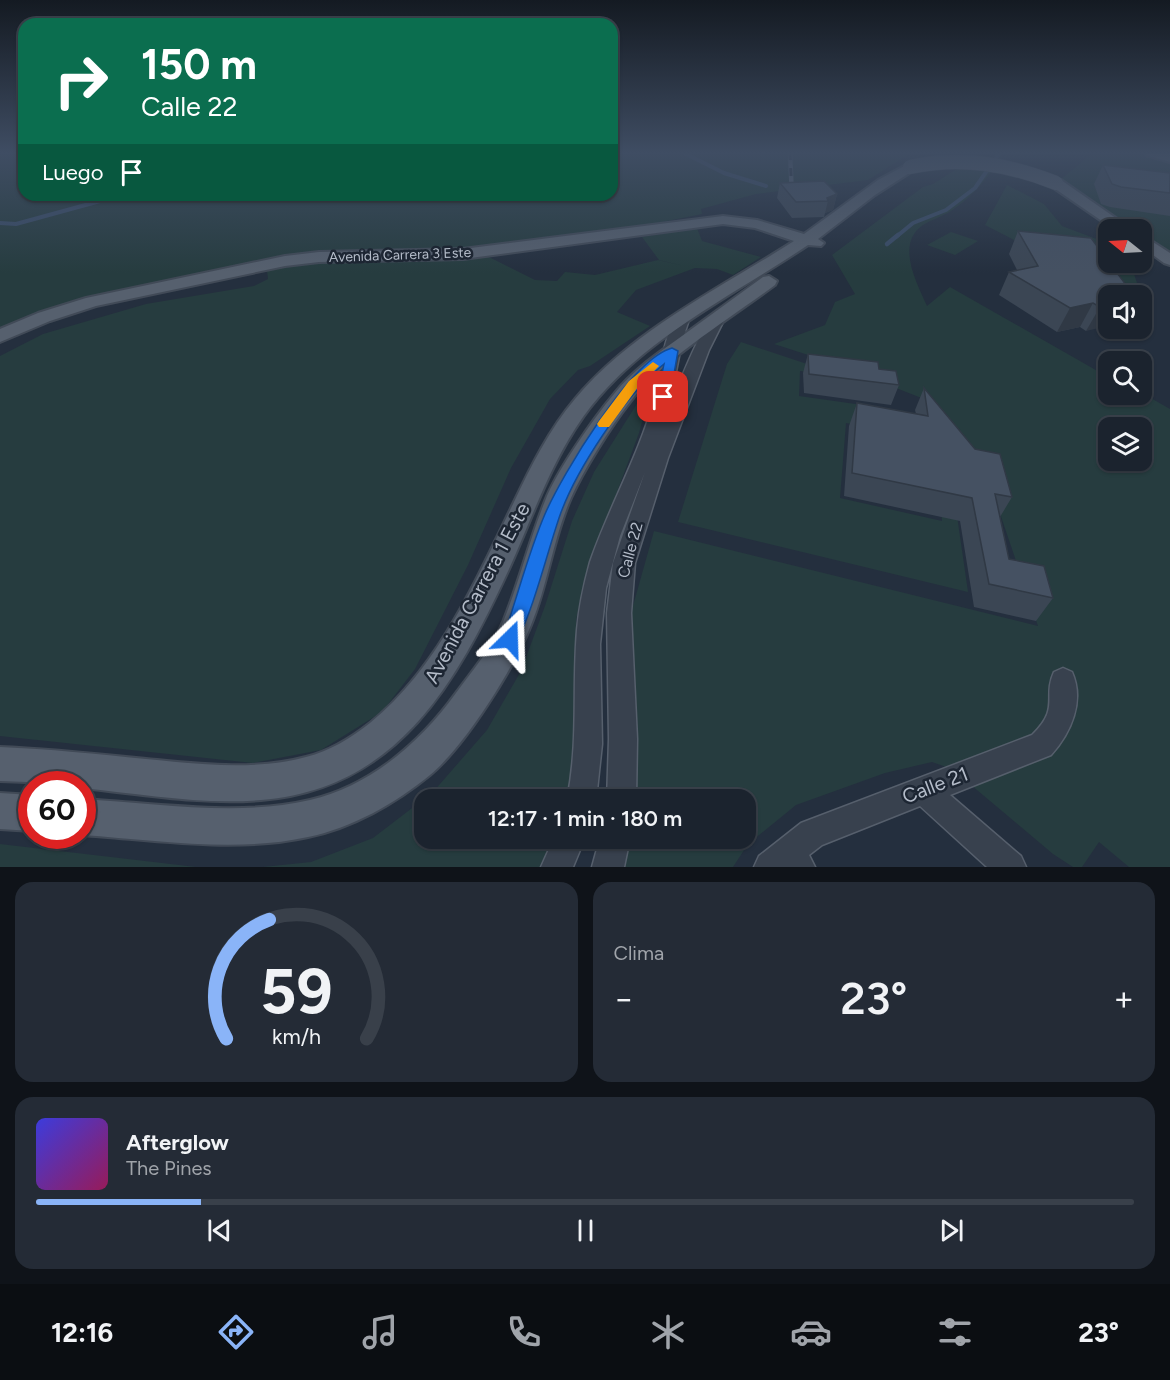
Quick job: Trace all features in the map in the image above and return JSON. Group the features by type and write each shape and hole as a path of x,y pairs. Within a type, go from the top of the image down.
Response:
{"main road":[{"name":"Avenida Carrera 1 Este","path":"0,764 200,782 258,784 296,778 329,768 362,751 389,732 430,685 479,597 553,446 570,418 586,398 619,365 682,320 806,240 874,192"},
{"name":"Avenida Carrera 1 Este","path":"1070,192 1110,219"},
{"name":"Avenida Carrera 3 Este","path":"0,336 44,317 92,302 303,258 463,254 723,220 757,224 823,245"},
{"name":"Avenida Carrera 1 Este","path":"96,818 213,825 258,825 308,819 341,809 381,788 419,762 450,729 502,653 517,624 558,499 576,467 633,384 719,316 850,225"},
{"path":"1152,247 1170,260"},
{"path":"0,811 18,812"}],"street":[{"name":"Calle 22","path":"622,789 624,739 619,614 624,563 663,447 701,350 719,316"},
{"name":"Calle 22","path":"582,789 589,738 589,615 594,590 611,533 658,412 668,381 674,337 682,320"},
{"name":"Calle 21","path":"784,863 812,834 1041,745 1048,739 1062,712 1066,700 1063,680"},
{"path":"923,790 1010,867"},
{"path":"558,867 565,849"},
{"path":"608,867 612,849"}],"green space":[{"path":"0,192 18,192 18,201 618,201 618,192 768,192 701,209 702,214 657,223 473,249 352,253 167,284 0,332"},
{"path":"916,192 973,192 948,213 923,225 910,242 911,264 927,306 950,287 1098,371 1098,405 1152,405 1152,399 1170,409 1170,867 1129,867 1099,842 1082,867 1073,867 1053,854 952,769 932,762 885,773 796,805 756,838 756,789 635,789 638,738 631,613 654,531 1038,626 987,475 924,399 830,362 774,344 825,325 835,302 855,294 832,255"},
{"path":"1003,192 1022,192 1044,204 1062,226 1098,240 1098,273 1134,273 1138,285 1118,285 1026,246 985,225"},
{"path":"1079,192 1170,192 1170,253 1152,240 1152,219 1120,219"},
{"path":"697,228 702,241 761,257 733,275 717,269 695,268 636,290 617,312 650,326 590,366 578,370 550,399 511,468 468,565 415,669 382,712 321,750 253,763 0,736 0,356 43,334 146,304 254,286 268,279 267,270 285,263 429,260 487,256 535,280 557,281 565,272 595,275 658,260 684,266 659,260 642,237"},
{"path":"951,232 978,241 955,255 927,245"},
{"path":"741,342 846,377 800,371 799,396 905,411 912,435 846,423 840,498 942,521 939,479 950,467 968,592 678,522 727,364"},
{"path":"655,375 639,433 588,570 576,620 579,723 570,789 436,789 487,730 521,671 572,521 594,472"},
{"path":"414,807 414,849 551,849 544,867 263,867 311,862 373,838"},
{"path":"0,844 18,846 18,849 43,849 196,867 0,867"},
{"path":"626,849 745,849 733,867 621,867"}],"building":[{"path":"788,192 837,194 827,198 828,201 796,202"},
{"path":"1018,231 1091,238 1098,247 1098,273 1117,273 1126,285 1098,285 1098,306 1093,303 1070,308 1009,272 1038,266"},
{"path":"808,354 878,362 879,369 896,371 899,385 809,374"},
{"path":"924,388 975,449 1000,454 1012,497 995,494 1009,559 1044,566 1053,598 989,584 972,498 852,473 857,403 928,416"}],"waterway":[{"path":"896,237 913,223 946,210 969,192"},
{"path":"0,223 16,224 100,201"},
{"path":"887,244 898,235"}],"railway":[{"path":"792,192 792,197"}],"slow traffic":[{"path":"604,424 633,384 653,366"}],"route":[{"path":"510,639 558,499 567,482 633,384 672,351 668,381 663,397"}]}
